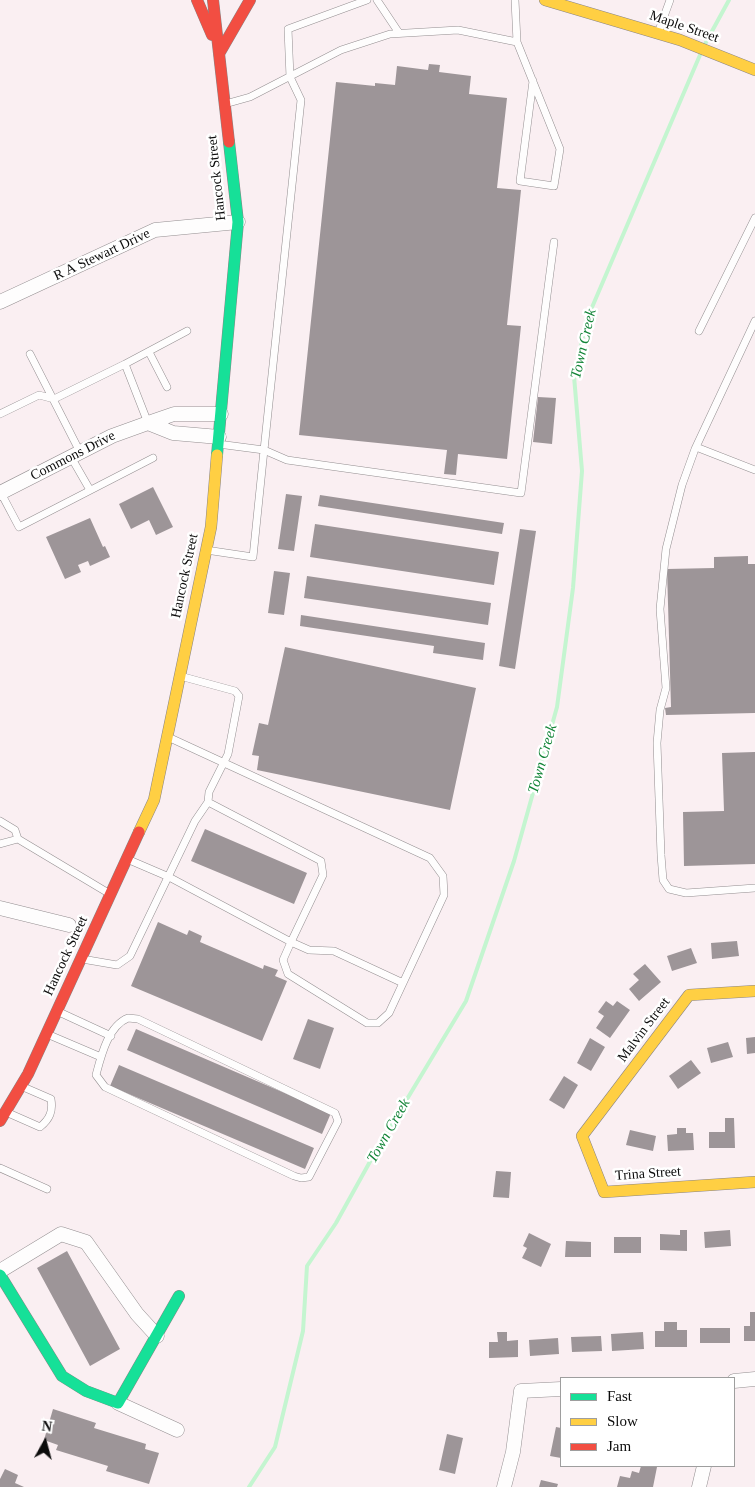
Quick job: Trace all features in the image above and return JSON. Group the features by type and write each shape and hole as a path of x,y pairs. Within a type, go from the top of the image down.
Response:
{"street":[{"path":"197,0 220,52"},
{"name":"Hancock Street","path":"3,1116 21,1086 47,1034 154,800 211,526 238,222 214,0"},
{"path":"220,52 250,0"},
{"name":"Maple Street","path":"545,0 680,40 755,70"},
{"name":"R A Stewart Drive","path":"0,302 155,230 238,222"},
{"name":"Commons Drive","path":"0,493 112,436 148,423 174,414 220,414"},
{"path":"148,423 173,433 218,440"},
{"path":"0,908 69,925"},
{"name":"Malvin Street","path":"582,1136 689,995 755,991"},
{"name":"Trina Street","path":"582,1136 604,1192 755,1182"},
{"path":"0,1271 61,1234 86,1242 137,1314 157,1336"},
{"path":"0,1275 62,1376 86,1391 118,1403 177,1430"},
{"path":"118,1403 179,1296"},
{"path":"735,1380 755,1379"},
{"path":"504,1487 513,1452 521,1391 560,1389"},
{"path":"698,1487 704,1467"}],"lane":[{"path":"206,550 253,557 301,100 290,77 288,29 367,0"},
{"path":"378,0 399,33"},
{"path":"515,0 517,42 533,81 560,149 554,186 520,181 533,81"},
{"path":"658,33 670,0"},
{"path":"224,104 250,97 341,50 390,34 458,30 517,42"},
{"path":"699,331 755,218"},
{"path":"218,440 264,450 288,460 521,493 554,242"},
{"path":"755,321 696,447 682,485 666,549 660,608 666,688 660,710 657,743 664,880 669,889 686,893 755,888"},
{"path":"0,414 38,395 54,398 149,352 187,331"},
{"path":"149,352 167,387"},
{"path":"30,354 54,398 90,490"},
{"path":"125,364 148,423"},
{"path":"696,447 755,470"},
{"path":"0,493 19,527 153,458"},
{"path":"81,958 117,966 130,956 195,821 208,802 209,792 228,754 239,696 235,690 180,676"},
{"path":"167,737 430,858 443,876 444,895 389,1013 378,1022 367,1023 288,974 283,960 323,875 321,861 208,802"},
{"path":"0,820 16,830 18,840"},
{"path":"0,844 18,840 111,895"},
{"path":"127,859 168,878 291,942 309,950 334,951 403,983"},
{"path":"57,1011 111,1036"},
{"path":"128,1018 138,1019 338,1116 338,1121 309,1177 301,1178 106,1087 96,1076 101,1057 111,1036 122,1020 128,1018"},
{"path":"47,1034 101,1057"},
{"path":"3,1116 40,1127 47,1121 52,1106 51,1099 21,1086"},
{"path":"0,1168 47,1189"}],"building":[{"path":"429,64 440,65 439,72 471,76 469,94 507,98 497,188 521,190 507,325 521,326 507,459 458,454 456,475 444,474 447,450 299,435 336,82 375,86 375,83 395,85 397,66 428,70"},
{"path":"538,397 556,398 552,444 533,442"},
{"path":"153,487 173,527 156,535 149,520 131,529 119,504"},
{"path":"286,494 302,496 294,551 278,549"},
{"path":"320,495 504,523 502,534 318,506"},
{"path":"90,518 103,547 105,546 110,557 90,566 88,561 78,565 81,572 65,579 46,537"},
{"path":"315,524 499,552 494,585 310,557"},
{"path":"520,529 536,531 515,669 499,666"},
{"path":"748,556 748,564 755,564 755,713 666,715 665,708 671,707 667,569 714,568 714,557"},
{"path":"274,571 290,573 284,615 268,613"},
{"path":"307,576 491,603 488,625 304,598"},
{"path":"301,615 485,643 483,660 433,653 434,646 300,626"},
{"path":"285,647 476,688 450,810 257,770 259,756 252,755 259,723 268,725"},
{"path":"755,752 755,864 684,866 683,812 724,811 722,753"},
{"path":"205,829 307,873 294,904 191,861"},
{"path":"158,922 187,935 189,930 202,936 200,942 263,969 264,965 278,970 275,976 287,981 262,1041 131,986"},
{"path":"737,941 739,956 712,959 711,943"},
{"path":"691,948 697,963 672,971 667,956"},
{"path":"645,964 661,982 639,1001 629,989 639,980 633,974"},
{"path":"606,1001 613,1006 617,1001 630,1010 610,1038 596,1028 604,1016 598,1012"},
{"path":"308,1019 334,1028 320,1069 293,1059"},
{"path":"136,1029 331,1113 322,1134 127,1050"},
{"path":"755,1037 755,1053 747,1054 746,1038"},
{"path":"590,1038 605,1047 591,1071 577,1063"},
{"path":"728,1042 733,1057 711,1063 707,1048"},
{"path":"691,1060 701,1073 678,1089 669,1076"},
{"path":"119,1065 314,1148 305,1169 110,1086"},
{"path":"564,1076 578,1085 564,1109 549,1100"},
{"path":"725,1118 734,1118 735,1148 709,1148 709,1132 725,1132"},
{"path":"677,1128 686,1128 686,1133 693,1133 694,1150 668,1151 667,1135 677,1134"},
{"path":"630,1130 656,1136 653,1151 626,1145"},
{"path":"496,1171 511,1172 509,1198 493,1197"},
{"path":"680,1230 687,1230 687,1251 660,1250 660,1234 680,1235"},
{"path":"730,1230 731,1246 705,1248 704,1232"},
{"path":"529,1233 551,1244 541,1267 522,1258 527,1248 523,1246"},
{"path":"614,1237 641,1237 641,1253 614,1253"},
{"path":"566,1241 591,1242 591,1257 565,1257"},
{"path":"67,1251 120,1349 90,1366 37,1268"},
{"path":"750,1312 755,1312 755,1341 744,1341 744,1326 750,1326"},
{"path":"664,1322 677,1322 677,1330 687,1330 687,1347 655,1347 655,1331 664,1331"},
{"path":"700,1328 730,1328 730,1343 700,1343"},
{"path":"497,1332 507,1332 507,1341 518,1340 518,1357 489,1358 489,1342 498,1342"},
{"path":"643,1332 644,1349 612,1351 611,1334"},
{"path":"601,1336 602,1351 572,1352 571,1337"},
{"path":"558,1338 559,1354 530,1356 529,1340"},
{"path":"53,1409 96,1423 94,1428 146,1444 145,1449 159,1453 149,1484 106,1471 108,1466 56,1450 58,1445 44,1440"},
{"path":"556,1427 560,1428 560,1458 550,1456"},
{"path":"447,1434 463,1438 455,1474 439,1470"},
{"path":"641,1467 657,1467 653,1487 617,1487 620,1476 630,1478 632,1471 639,1473"},
{"path":"5,1469 18,1475 15,1483 24,1487 0,1487 0,1479"},
{"path":"541,1480 558,1484 557,1487 539,1487"}],"waterway":[{"name":"Town Creek","path":"705,44 729,0"},
{"name":"Town Creek","path":"249,1487 275,1447 303,1331 307,1266 336,1223 377,1149 466,1001 514,861 557,707 573,588 582,471 574,376 587,319 700,55"}],"traffic: fast":[{"path":"217,455 238,222 229,142"},
{"path":"0,1275 62,1376 86,1391 118,1403 179,1296"}],"traffic: slow":[{"path":"545,0 680,40 755,70"},
{"path":"139,832 154,800 211,527 217,455"},
{"path":"755,991 689,995 582,1136 604,1192 755,1182"}],"traffic: jam":[{"path":"197,0 212,35"},
{"path":"213,0 229,142"},
{"path":"220,52 250,0"},
{"path":"0,1121 28,1074 139,832"}]}
